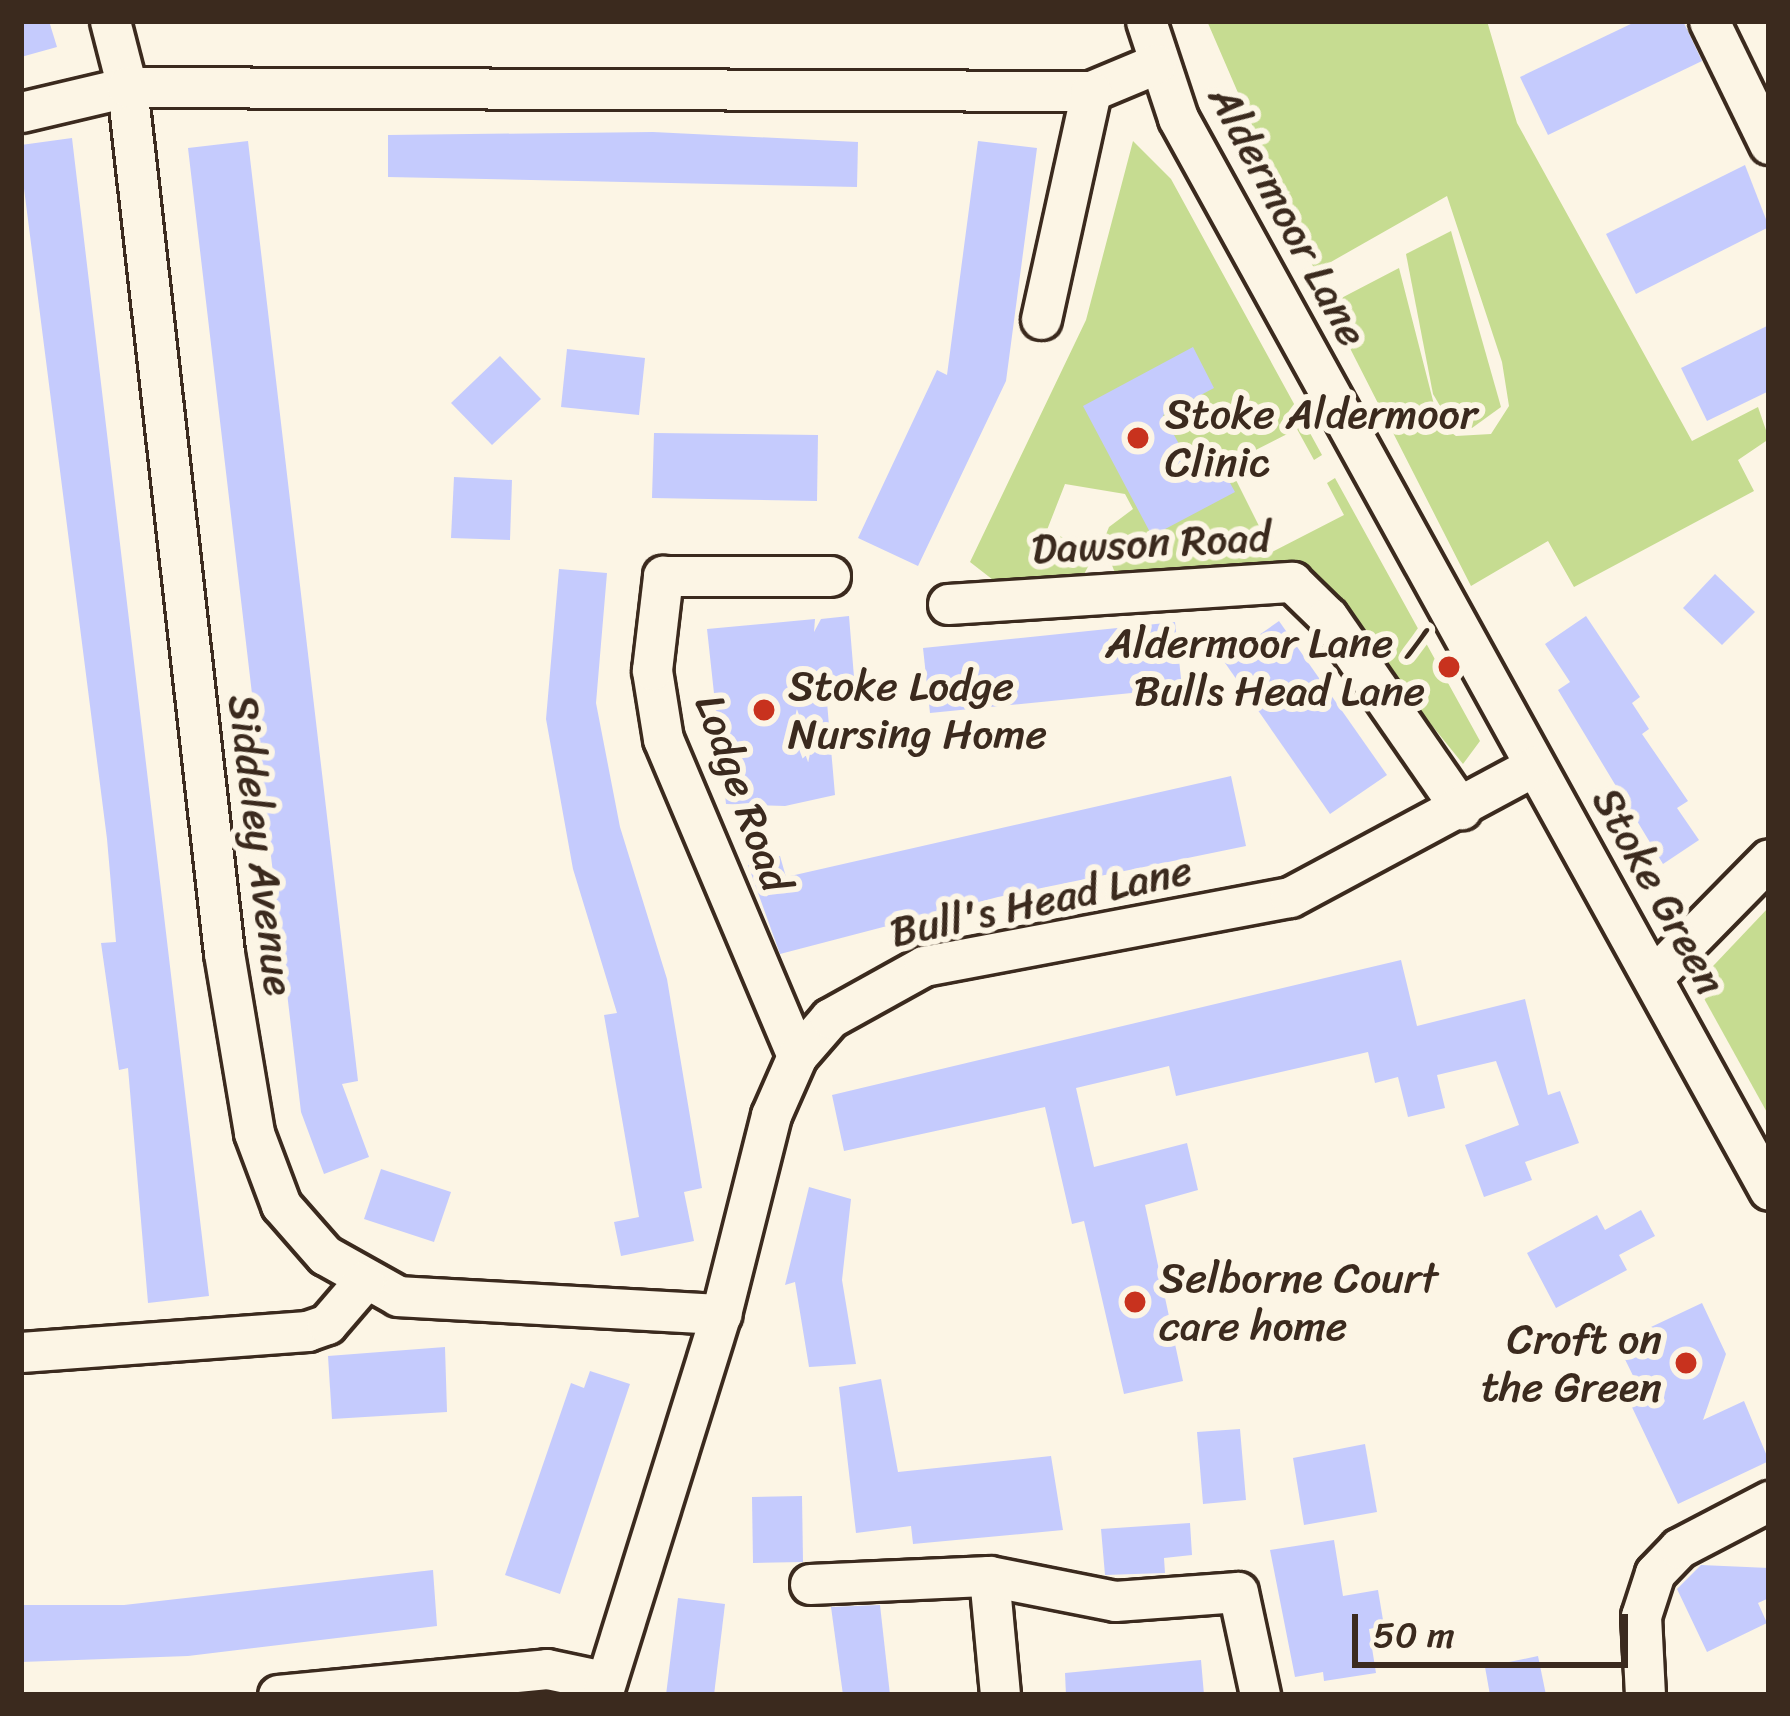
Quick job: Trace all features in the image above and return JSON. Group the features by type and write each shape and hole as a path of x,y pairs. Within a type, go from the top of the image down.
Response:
{"street":[{"name":"Siddeley Avenue","path":"110,21 127,87 171,519 254,1133 291,1219 364,1282 435,1300 721,1314"},
{"name":"Aldermoor Lane","path":"1146,21 1156,64 1534,766"},
{"path":"1709,21 1769,143"},
{"path":"21,112 127,87 1091,91 1156,64"},
{"path":"1041,319 1091,91"},
{"name":"Lodge Road","path":"796,1056 663,739 652,670 663,576 830,576"},
{"name":"Dawson Road","path":"948,604 1292,582 1328,617 1461,808"},
{"name":"Bull's Head Lane","path":"603,1688 721,1314 772,1115 796,1056 830,1018 891,978 1290,897 1534,766"},
{"name":"Stoke Green","path":"1534,766 1769,1190"},
{"path":"1653,976 1769,859"},
{"path":"21,1352 308,1331 327,1324 364,1282"},
{"path":"1645,1695 1641,1616 1654,1573 1691,1541 1769,1501"},
{"path":"810,1584 988,1576 1114,1601 1238,1592 1260,1695"},
{"path":"988,1576 1000,1695"},
{"path":"278,1695 547,1669 603,1688"}],"green space":[{"path":"1207,21 1487,21 1517,123 1692,441 1758,407 1769,439 1738,460 1754,491 1574,587 1548,541 1471,586 1328,305 1399,268 1439,424 1456,436 1491,434 1509,406 1502,362 1447,196 1315,271"},
{"path":"1133,141 1171,179 1322,455 1314,460 1297,429 1228,464 1272,552 1344,515 1327,483 1335,478 1480,741 1463,764 1301,563 1115,573 1103,542 1109,527 1133,509 1125,494 1065,484 1047,530 1085,548 1090,563 1083,576 997,583 970,562 1086,320"},
{"path":"1451,231 1501,407 1472,428 1450,423 1433,394 1406,254"},
{"path":"1769,907 1769,1116 1696,984"}],"building":[{"path":"21,21 49,21 57,47 21,57"},
{"path":"1637,21 1683,21 1702,61 1548,135 1520,77"},
{"path":"653,132 858,142 857,187 388,177 388,135"},
{"path":"72,138 209,1296 148,1303 128,1068 119,1070 101,943 116,942 107,839 21,165 21,145"},
{"path":"248,141 358,1081 342,1084 369,1157 324,1174 301,1112 188,148"},
{"path":"978,141 1037,148 1006,381 918,566 858,538 937,370 947,375"},
{"path":"1745,165 1769,227 1636,294 1606,234"},
{"path":"1769,325 1769,391 1707,421 1681,368"},
{"name":"Stoke Aldermoor Clinic","path":"1193,347 1214,388 1163,415 1195,473 1218,461 1235,492 1152,536 1083,406"},
{"path":"567,349 645,358 639,415 561,407"},
{"path":"500,356 541,399 492,445 451,403"},
{"path":"654,433 818,435 817,501 652,498"},
{"path":"454,477 512,480 510,540 451,538"},
{"path":"559,569 607,573 596,703 620,827 667,979 702,1188 684,1192 694,1241 621,1256 614,1222 639,1217 604,1015 617,1013 573,869 546,719"},
{"path":"1715,574 1755,612 1722,645 1683,608"},
{"name":"Stoke Lodge Nursing Home","path":"849,616 854,677 825,679 835,795 785,806 726,804 707,629 815,619 814,632 821,619"},
{"path":"1586,616 1640,697 1632,703 1649,729 1642,734 1688,801 1677,808 1699,840 1663,864 1558,690 1570,682 1545,644"},
{"path":"1279,621 1387,775 1330,814 1223,660"},
{"path":"1175,622 1182,688 930,713 923,648"},
{"path":"1231,776 1246,846 998,897 780,954 748,865 780,856 786,877"},
{"path":"1401,960 1417,1026 1525,999 1548,1095 1560,1091 1579,1143 1525,1162 1532,1180 1484,1197 1465,1145 1519,1125 1496,1061 1437,1075 1445,1108 1408,1117 1398,1077 1375,1083 1368,1052 1176,1096 1169,1066 1076,1088 1094,1167 1187,1143 1198,1190 1145,1205 1183,1381 1124,1394 1084,1221 1072,1224 1045,1107 844,1151 832,1095"},
{"path":"381,1169 451,1192 434,1242 364,1219"},
{"path":"809,1187 851,1199 842,1280 856,1364 809,1367 795,1282 785,1285"},
{"path":"1641,1210 1655,1236 1619,1255 1627,1270 1556,1308 1527,1253 1597,1215 1605,1230"},
{"path":"1702,1303 1726,1354 1703,1420 1744,1401 1769,1461 1678,1504 1630,1403 1641,1392 1617,1343"},
{"path":"445,1347 447,1412 332,1419 328,1356"},
{"path":"590,1371 630,1384 560,1594 505,1575 571,1383 584,1388"},
{"path":"881,1379 898,1472 1051,1456 1063,1530 913,1544 911,1526 856,1533 839,1387"},
{"path":"1240,1429 1246,1500 1203,1504 1197,1432"},
{"path":"1365,1444 1377,1512 1304,1525 1293,1458"},
{"path":"802,1496 803,1562 753,1563 752,1497"},
{"path":"1190,1523 1192,1555 1164,1558 1165,1573 1105,1575 1101,1529"},
{"path":"1334,1540 1343,1596 1378,1590 1384,1626 1369,1629 1376,1673 1324,1681 1323,1672 1295,1677 1270,1550"},
{"path":"1701,1565 1769,1568 1769,1598 1758,1603 1767,1623 1707,1652 1677,1589"},
{"path":"433,1570 437,1626 188,1656 21,1662 21,1605 124,1605"},
{"path":"678,1598 725,1604 714,1695 666,1695"},
{"path":"880,1605 890,1695 843,1695 831,1607"},
{"path":"1538,1656 1546,1695 1490,1695 1485,1667"},
{"path":"1201,1660 1204,1695 1066,1695 1065,1673"}],"place":[{"name":"Stoke Aldermoor Clinic","path":"1138,438"},
{"name":"Aldermoor Lane / Bulls Head Lane","path":"1449,667"},
{"name":"Stoke Lodge Nursing Home","path":"764,710"},
{"name":"Selborne Court care home","path":"1135,1302"},
{"name":"Croft on the Green","path":"1686,1363"}]}
